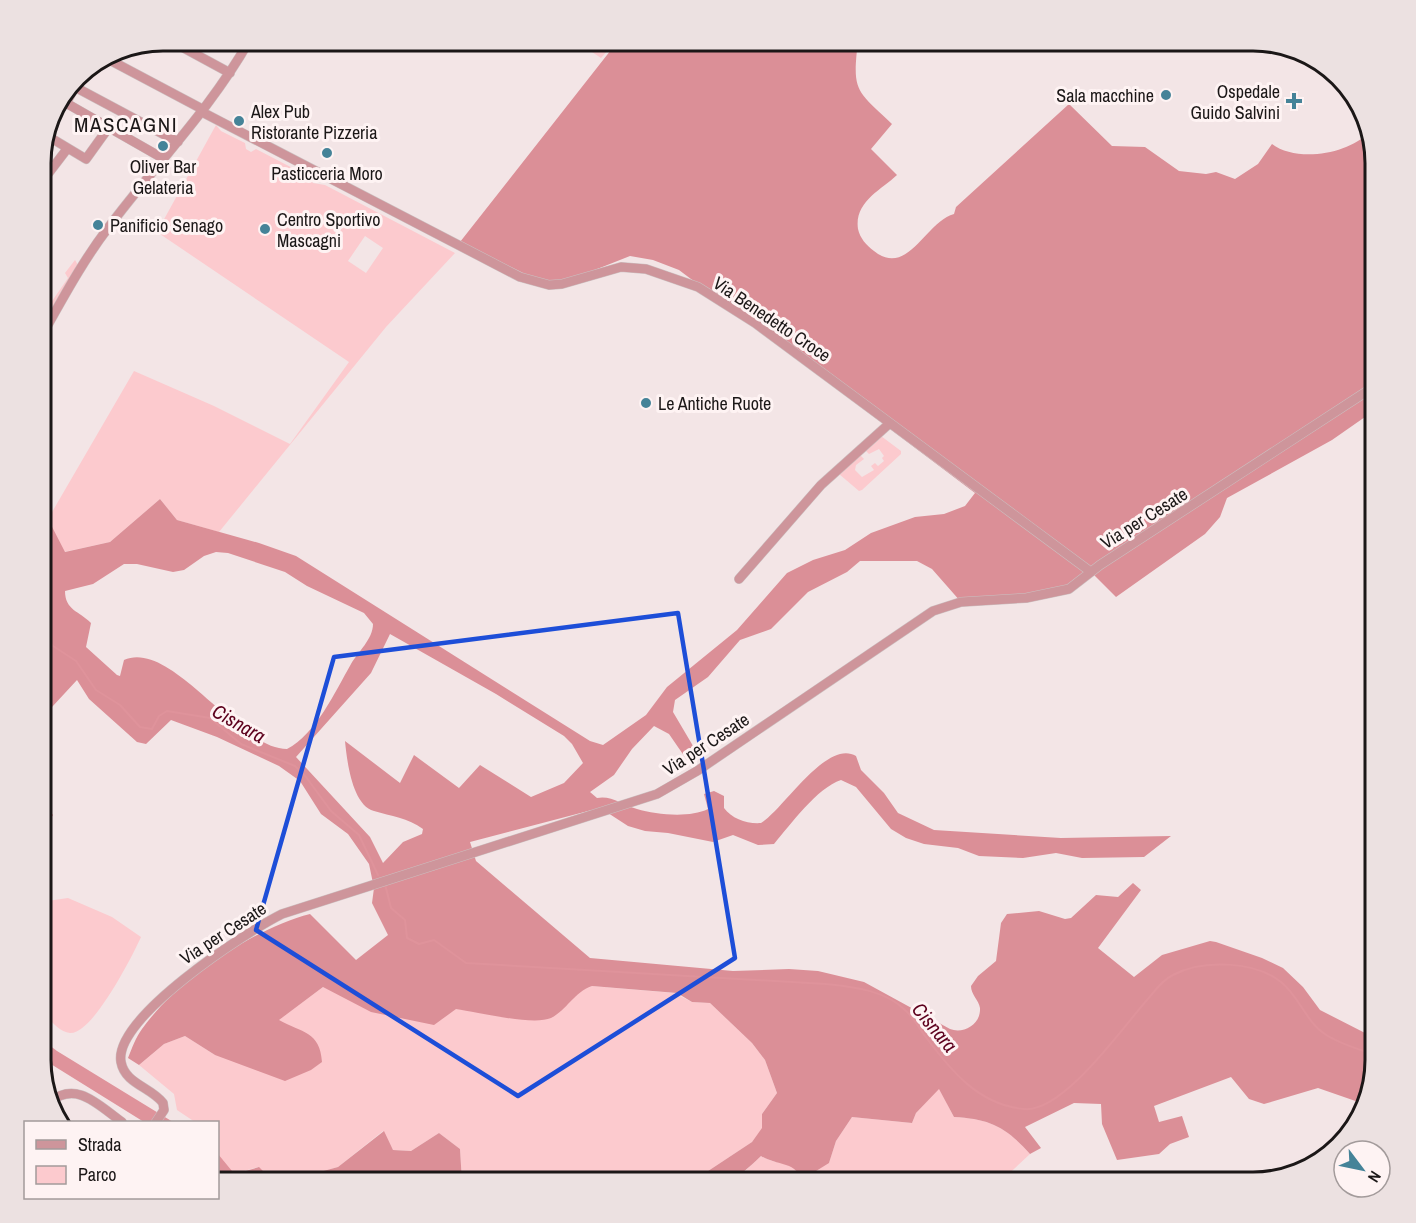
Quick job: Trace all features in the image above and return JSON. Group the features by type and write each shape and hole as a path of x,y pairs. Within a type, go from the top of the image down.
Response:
{"street":[{"path":"191,51 230,73"},
{"path":"51,320 100,239 203,111 243,51"},
{"name":"Via Benedetto Croce","path":"114,63 479,257 539,284 562,285 621,267 646,269 685,281 755,323 1091,572"},
{"path":"79,89 178,142"},
{"path":"68,104 164,159"},
{"path":"54,140 87,159 109,127"},
{"path":"51,170 67,149"},
{"name":"Via per Cesate","path":"157,1121 163,1113 162,1100 134,1082 123,1068 121,1056 127,1037 187,974 269,921 312,904 646,799 697,771 933,611 961,602 1026,598 1069,589 1091,572 1365,393"},
{"path":"739,579 821,485 890,423"},
{"path":"58,1097 62,1094 79,1093 121,1121"}],"highlighted area":[{"path":"678,613 735,958 518,1096 256,930 334,657"}],"green space":[{"path":"590,51 607,51 601,58"},
{"path":"216,125 221,131 245,143 246,149 251,152 256,149 304,174 313,183 325,185 455,253 386,327 219,532 177,520 160,499 110,542 64,552 51,525 51,514 134,371 214,406 290,444 349,362 157,232","holes":["365,236 383,248 366,273 348,261"]},
{"path":"75,260 78,265 51,312 51,303 68,278 65,273"},
{"path":"881,436 901,451 901,454 859,491 839,474 860,455 864,459 856,465 855,470 862,477 874,470 871,466 875,463 878,466 884,461 882,458 884,456 879,449 869,454 865,450"},
{"path":"68,898 112,917 141,937 100,1009 79,1030 70,1033 58,1027 51,1020 51,901"},
{"path":"592,986 674,993 692,1002 710,1003 752,1043 765,1060 777,1093 762,1114 763,1128 752,1142 707,1172 461,1172 460,1149 439,1133 411,1151 393,1150 383,1131 338,1167 320,1172 263,1172 258,1167 241,1172 219,1172 219,1121 194,1121 177,1110 174,1094 139,1065 164,1044 185,1036 215,1055 278,1020 323,987 540,1020 582,989"},
{"path":"939,1088 954,1117 988,1122 1013,1137 1030,1154 1011,1172 744,1172 761,1156 786,1164 829,1163 836,1141 852,1117 912,1123 916,1113"}],"shaded area":[{"path":"610,51 857,51 856,71 859,89 892,124 871,149 897,175 864,204 858,220 858,229 868,246 886,257 897,258 916,246 934,227 954,214 956,207 1069,104 1112,146 1145,147 1179,171 1206,174 1216,172 1235,179 1258,164 1272,144 1283,150 1308,154 1336,150 1362,138 1365,156 1365,417 1332,440 1227,498 1220,517 1205,534 1116,597 1091,572 1069,589 961,602 932,569 917,561 860,561 847,572 808,592 771,629 740,640 708,677 675,700 673,712 696,751 696,764 689,763 669,734 654,726 632,749 614,775 590,792 597,798 612,799 637,809 673,815 692,814 708,809 704,794 714,791 724,796 724,808 731,815 745,822 761,823 819,766 832,757 844,753 856,756 861,770 884,793 898,813 934,830 1061,838 1171,836 1144,857 1082,858 1056,853 1023,858 979,856 958,848 924,844 906,838 891,829 856,787 841,780 814,798 774,844 758,845 733,835 713,842 645,831 628,826 608,813 592,810 470,842 476,861 590,958 733,971 789,969 818,971 864,982 955,1030 970,1027 978,1019 980,1008 971,986 978,976 996,961 1001,923 1007,914 1039,911 1065,919 1071,918 1096,895 1118,897 1133,883 1141,890 1098,948 1134,977 1162,955 1210,941 1262,958 1283,968 1303,987 1320,1010 1365,1033 1365,1067 1357,1101 1318,1088 1264,1104 1249,1099 1231,1077 1154,1106 1159,1122 1182,1116 1189,1137 1170,1144 1159,1154 1117,1160 1102,1124 1101,1104 1074,1103 1025,1127 1041,1148 1030,1154 1013,1137 988,1122 954,1117 939,1089 916,1113 912,1123 852,1117 836,1141 829,1163 814,1172 798,1172 789,1166 761,1156 743,1172 707,1172 752,1142 762,1128 762,1114 777,1093 765,1060 752,1043 710,1003 692,1002 677,993 592,986 580,992 557,1015 543,1020 519,1019 456,1009 434,1025 371,1012 323,987 279,1020 314,1039 321,1052 322,1062 311,1070 285,1081 215,1055 185,1036 164,1044 139,1065 128,1058 142,1029 175,992 217,959 264,931 310,914 356,960 388,935 372,903 374,888 369,864 348,834 321,814 300,781 279,766 217,737 171,720 146,744 137,742 89,699 77,680 51,709 51,525 65,552 110,542 160,499 177,520 296,556 590,741 603,745 646,715 667,687 737,630 787,573 813,560 845,550 871,533 915,517 944,514 965,506 975,493 679,270 653,260 630,256 562,283 531,277 460,242","holes":["216,552 228,553 285,572 307,586 364,613 373,624 368,640 316,723 287,749 268,744 247,732 163,665 143,658 124,660 120,676 117,675 86,647 91,623 67,602 65,591 93,584 124,564 137,564 173,572 184,570 204,556","390,634 496,694 564,736 572,744 583,763 564,783 531,797 480,765 459,788 414,755 400,783 345,741 352,781 360,800 374,811 405,820 423,829 422,834 403,842 383,863 370,837 296,757 371,673"]},
{"path":"51,1046 171,1121 142,1121 51,1064"},
{"path":"384,1131 393,1150 411,1151 439,1133 460,1149 461,1172 320,1172 338,1167"},
{"path":"219,1155 233,1172 219,1172"},
{"path":"259,1167 264,1172 242,1172"}],"waterway":[{"name":"Cisnara","path":"51,644 76,661 96,690 120,705 140,727 152,729 159,716 167,711 210,718 241,744 295,766 331,811 359,835 378,875"},
{"name":"Cisnara","path":"385,884 391,908 405,920 407,938 419,944 434,940 466,963 826,984 858,988 879,994 889,998 909,1014 945,1062 967,1084 993,1101 1024,1109 1039,1107 1056,1098 1091,1067 1162,983 1173,975 1198,966 1243,966 1270,975 1293,994 1318,1029 1331,1038 1365,1051"}],"place":[{"name":"Sala macchine","path":"1166,95"},
{"name":"Ospedale Guido Salvini","path":"1294,101"},
{"name":"Alex Pub Ristorante Pizzeria","path":"239,121"},
{"name":"Oliver Bar Gelateria","path":"163,146"},
{"name":"Pasticceria Moro","path":"327,153"},
{"name":"Panificio Senago","path":"98,225"},
{"name":"Centro Sportivo Mascagni","path":"265,229"},
{"name":"Le Antiche Ruote","path":"646,403"}],"district":[{"name":"MASCAGNI","path":"126,124"}]}
